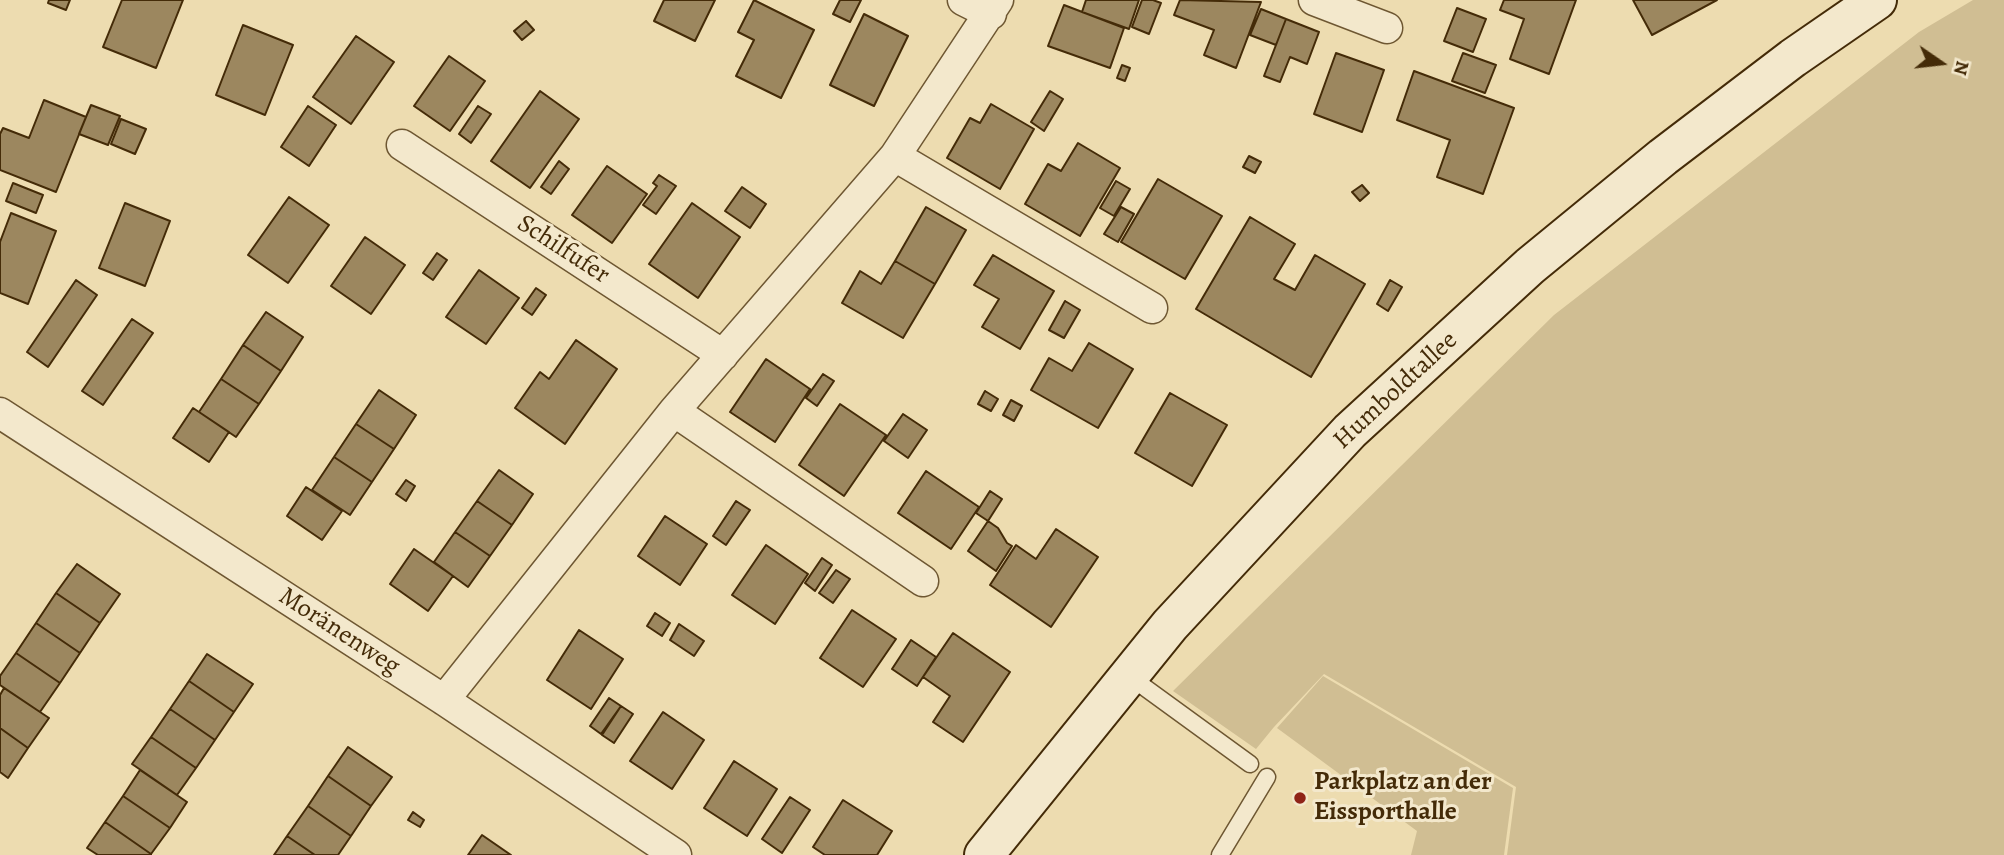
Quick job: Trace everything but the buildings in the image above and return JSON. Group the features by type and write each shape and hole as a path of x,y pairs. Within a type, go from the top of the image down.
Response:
{"street":[{"path":"444,700 674,411 895,156 995,7 963,0"},
{"path":"1314,0 1387,28"},
{"name":"Humboldtallee","path":"984,855 1170,625 1350,431 1530,266 1663,157 1793,58 1877,0"},
{"name":"Schilfufer","path":"402,145 723,355"},
{"path":"895,156 1152,308"},
{"path":"674,411 923,581"},
{"name":"Moränenweg","path":"0,413 444,700 676,855"}],"lane":[{"path":"1127,675 1250,764"},
{"path":"1220,855 1267,777"}],"shaded area":[{"path":"1973,0 2004,0 2004,855 1507,855 1516,787 1324,674 1256,749 1173,691 1554,315 1919,32"},
{"path":"1323,676 1513,788 1504,855 1411,855 1417,831 1277,728"}],"place":[{"name":"Parkplatz an der Eissporthalle","path":"1300,798"}]}
